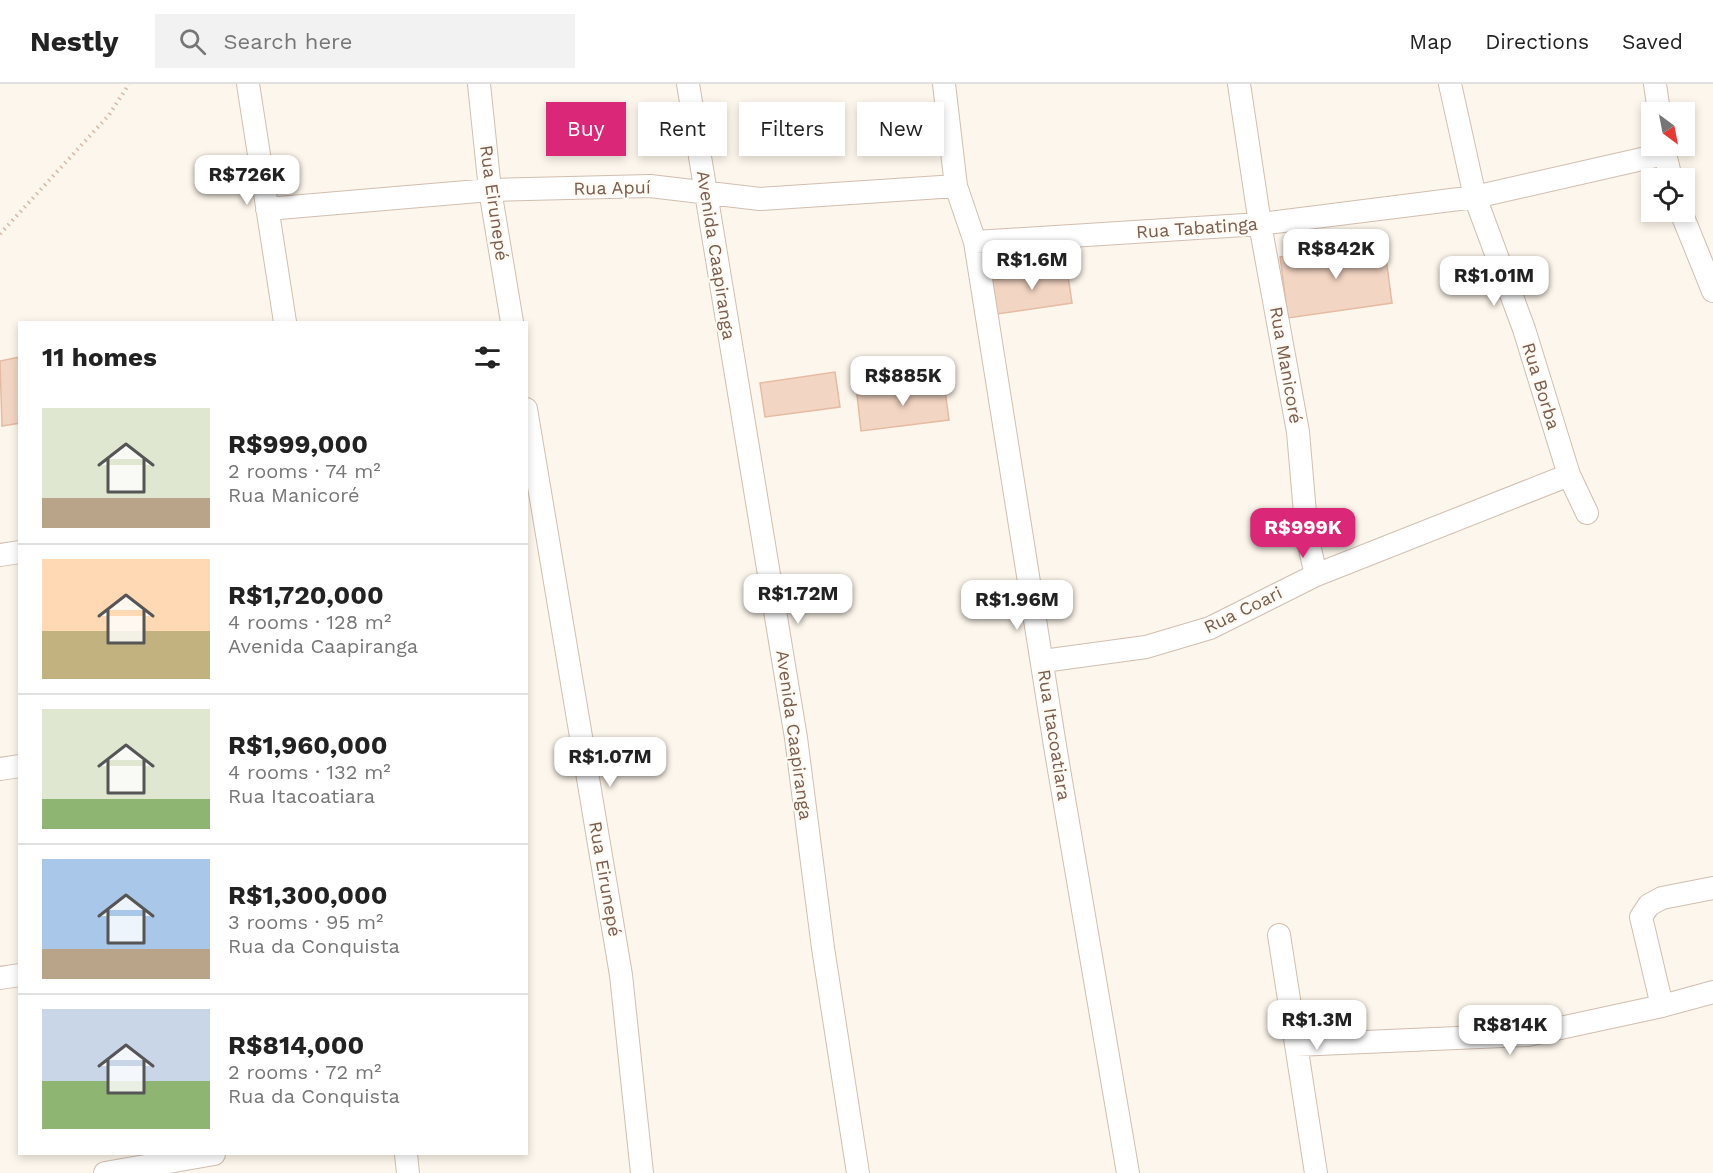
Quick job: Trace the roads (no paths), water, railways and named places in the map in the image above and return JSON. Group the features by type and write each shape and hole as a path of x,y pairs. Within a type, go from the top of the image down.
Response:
{"street":[{"path":"248,84 285,321"},
{"name":"Rua Eirunepé","path":"479,84 490,190 512,321"},
{"name":"Avenida Caapiranga","path":"688,84 796,738 823,948 858,1173"},
{"name":"Rua Itacoatiara","path":"944,84 956,186 975,242 1128,1173"},
{"name":"Rua Manicoré","path":"1239,84 1260,224 1298,432 1307,536 1316,575"},
{"name":"Rua Borba","path":"1450,84 1475,197 1524,329 1569,475 1587,513"},
{"path":"1655,84 1658,102"},
{"name":"Rua Tabatinga","path":"975,242 1260,224 1475,197 1641,156"},
{"name":"Rua Apuí","path":"267,209 490,190 650,186 760,199 956,186"},
{"path":"1685,222 1713,291"},
{"name":"Rua Eirunepé","path":"528,421 621,975 642,1173"},
{"name":"Rua Coari","path":"1043,660 1146,646 1178,639 1210,628 1316,575 1569,475"},
{"path":"0,555 18,552"},
{"path":"0,769 18,766"},
{"path":"1662,1006 1641,917 1649,905 1662,898 1713,888"},
{"path":"1279,935 1316,1173"},
{"path":"0,978 18,975"},
{"path":"1296,1046 1528,1035 1662,1006 1713,992"},
{"path":"105,1173 208,1155"},
{"path":"406,1155 408,1173"}]}
